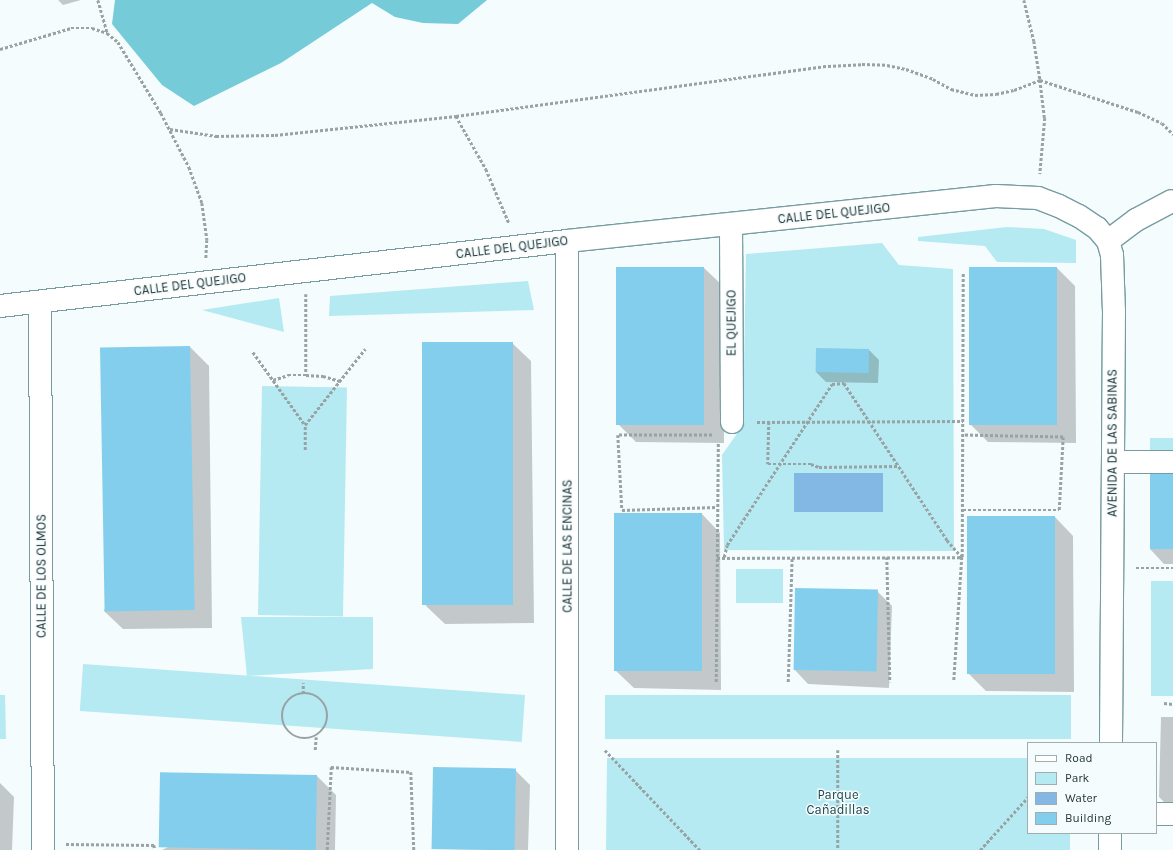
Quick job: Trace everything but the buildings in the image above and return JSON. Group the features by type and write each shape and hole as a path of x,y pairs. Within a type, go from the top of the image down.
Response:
{"street":[{"name":"CALLE DEL QUEJIGO","path":"0,306 567,241 996,196 1031,197"},
{"name":"AVENIDA DE LAS SABINAS","path":"1031,197 1079,216 1097,228 1108,242 1112,255 1114,311 1111,742"},
{"path":"1108,242 1136,220 1170,202"},
{"name":"EL QUEJIGO","path":"731,225 732,422"},
{"name":"CALLE DE LAS ENCINAS","path":"567,241 567,850"},
{"name":"CALLE DE LOS OLMOS","path":"40,302 43,847"},
{"path":"1113,462 1173,462"},
{"path":"1157,814 1173,814"},
{"path":"1110,834 1110,850"}],"path":[{"path":"98,0 107,33"},
{"path":"1024,0 1034,41 1045,118 1031,197"},
{"path":"1025,5 1027,0"},
{"path":"0,49 71,28 92,28 107,33 118,42 170,129 189,167 202,203 207,240 205,283"},
{"path":"170,129 216,136 275,135 456,116 828,66 862,64 887,65 906,69 933,79 951,89 975,95 996,94 1014,90 1040,80 1138,112 1162,123 1173,134"},
{"path":"456,116 486,169 504,215 523,246"},
{"path":"306,271 306,376"},
{"path":"954,682 962,557 963,273"},
{"path":"305,425 365,349"},
{"path":"253,352 305,425 305,450"},
{"path":"273,380 288,376 323,376 340,381"},
{"path":"724,557 727,545 832,384 844,383 948,540 962,557"},
{"path":"732,422 963,421"},
{"path":"769,422 768,464 811,464 819,467 899,466"},
{"path":"716,682 718,435 618,435 622,510 717,507"},
{"path":"963,435 1063,437 1059,510 963,510"},
{"path":"788,682 792,557"},
{"path":"887,557 890,682"},
{"path":"717,558 962,557"},
{"path":"1112,568 1173,568"},
{"path":"303,683 303,694"},
{"path":"303,694 315,696 326,706 328,722 325,728 316,736 306,740 298,738 291,735 283,723 282,716 287,702 293,697 303,694"},
{"path":"1164,704 1173,704"},
{"path":"315,750 316,736"},
{"path":"605,750 700,850"},
{"path":"838,750 838,850"},
{"path":"326,850 331,767 411,772 414,850"},
{"path":"980,850 1027,798"},
{"path":"43,847 154,845 155,850"}],"green space":[{"path":"1007,227 1044,229 1076,240 1076,263 997,262 985,246 918,241 918,237"},
{"path":"882,243 899,265 953,269 954,551 724,550 722,455 743,425 746,254"},
{"path":"528,281 534,310 329,316 330,296"},
{"path":"279,298 284,332 202,310"},
{"path":"262,386 347,387 343,616 258,615"},
{"path":"1150,438 1173,438 1173,455 1150,455"},
{"path":"736,569 783,569 783,603 736,603"},
{"path":"1151,581 1173,581 1173,696 1151,696"},
{"path":"241,617 373,617 373,669 247,676"},
{"path":"83,664 525,695 522,742 80,711"},
{"path":"0,695 5,695 6,739 0,739"},
{"path":"605,695 1071,695 1071,739 605,739"},
{"name":"Parque Cañadillas","path":"607,758 1027,758 1027,834 1070,834 1070,850 606,850"}],"shaded area":[{"path":"115,0 487,0 458,24 423,23 395,17 372,3 281,63 194,106 162,85 112,24"}],"water":[{"path":"794,473 883,473 883,512 794,512"}]}
